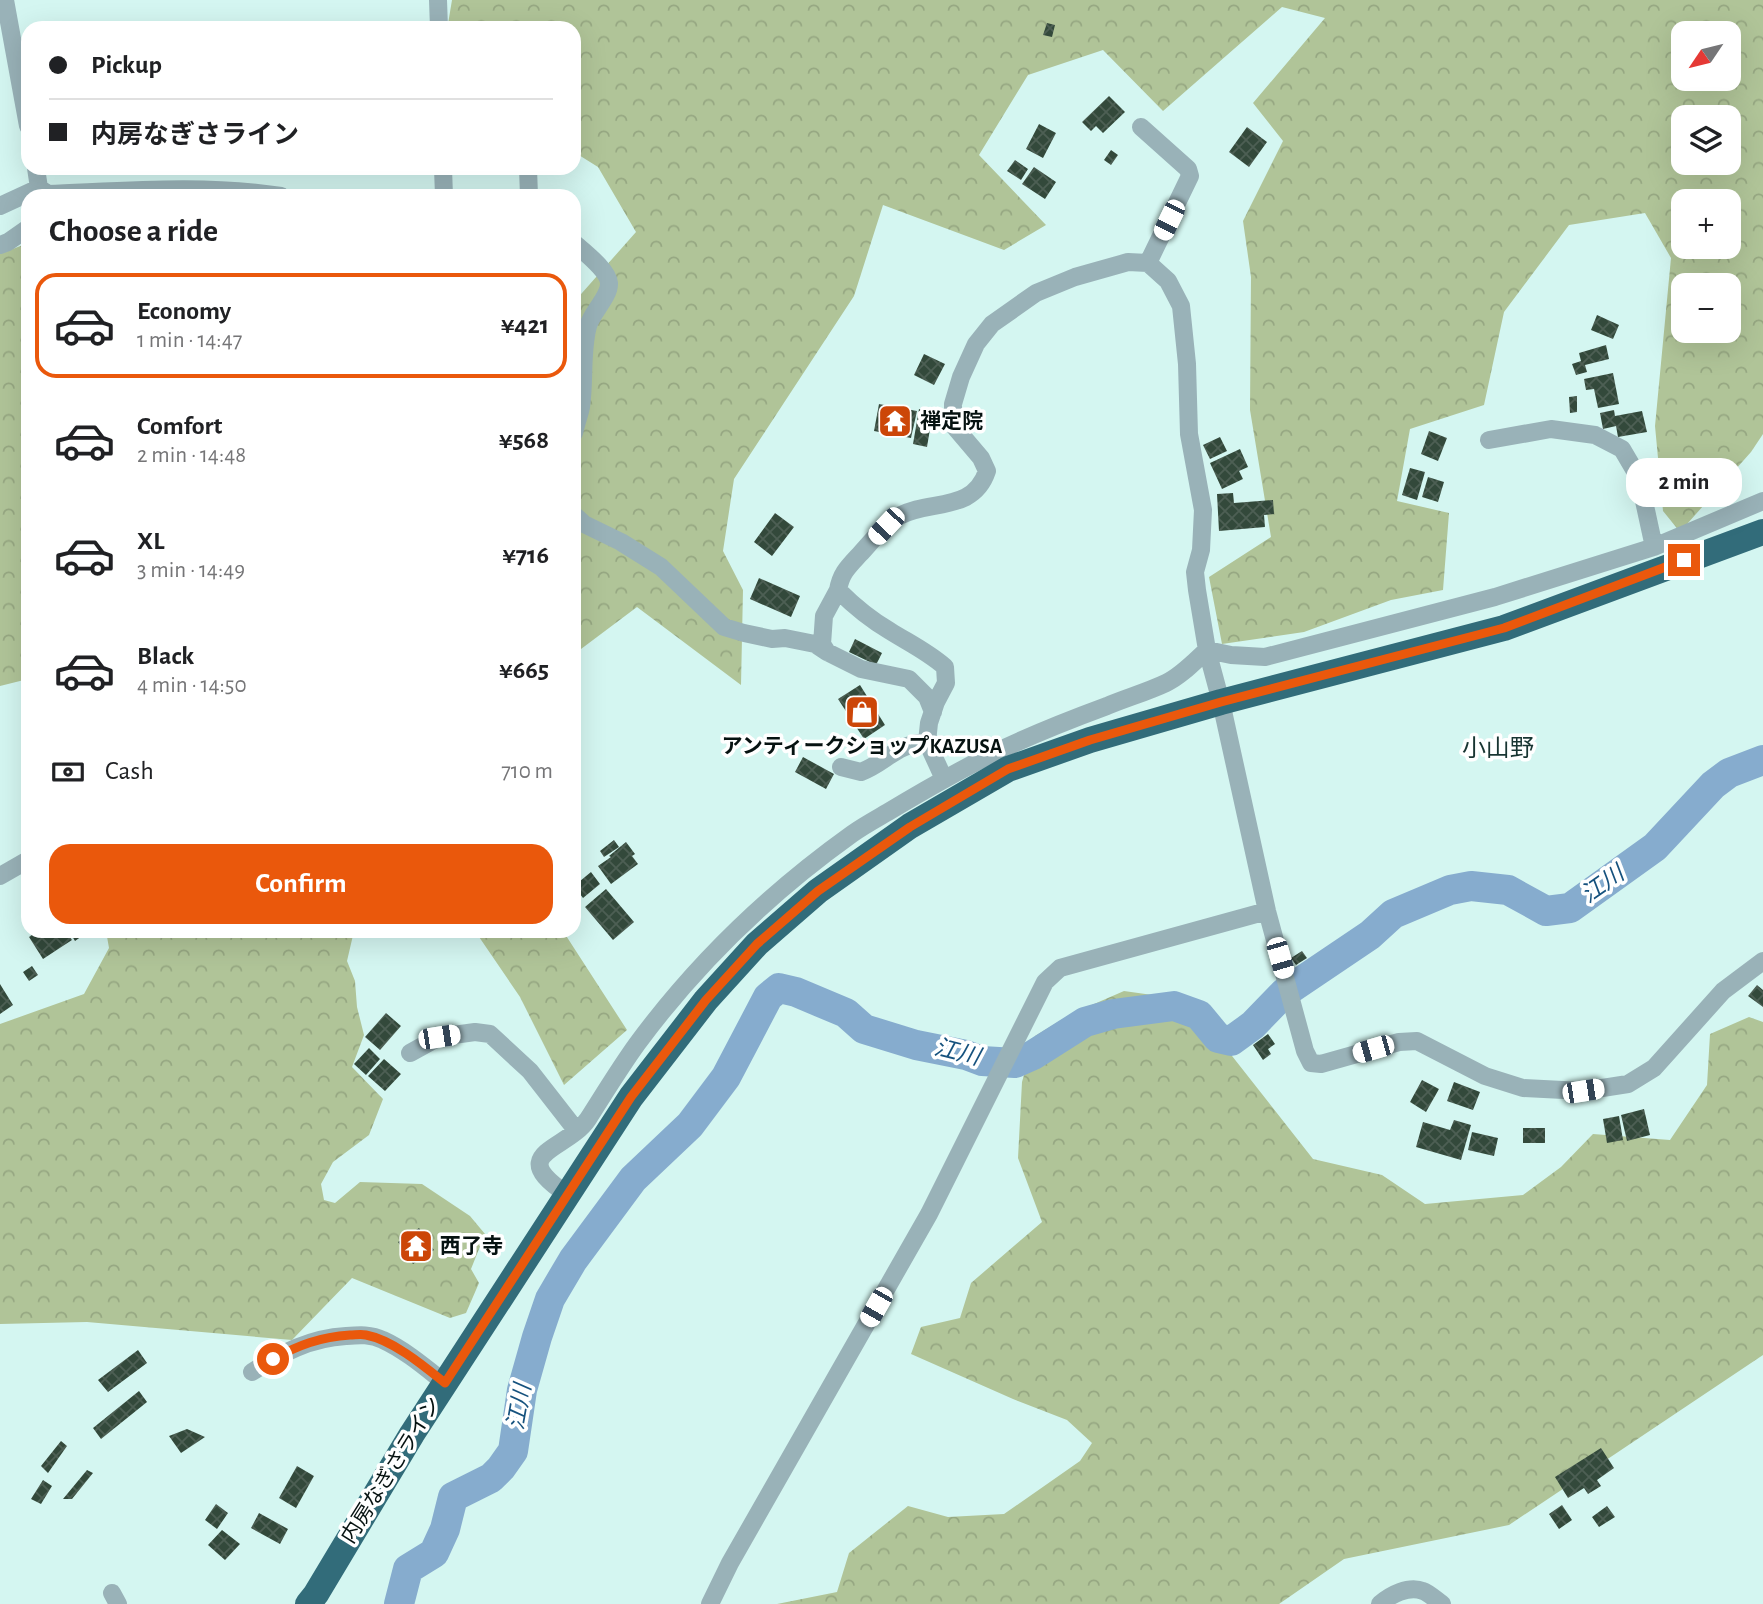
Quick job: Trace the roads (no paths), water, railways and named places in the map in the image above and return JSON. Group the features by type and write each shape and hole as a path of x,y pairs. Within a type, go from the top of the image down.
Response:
{"highway":[{"name":"内房なぎさライン","path":"312,1601 412,1434 631,1097 706,1000 757,944 818,891 910,827 1008,769 1090,740 1221,702 1504,628 1763,532"}],"street":[{"path":"5,0 21,88"},
{"path":"438,0 439,21"},
{"path":"1141,127 1188,169 1190,176 1148,263"},
{"path":"0,206 21,200"},
{"path":"0,245 21,233"},
{"path":"581,250 603,270 609,280 609,288 592,314 587,328 581,396"},
{"path":"827,652 822,644 824,616 838,590 840,576 886,526 901,515 955,503 983,482 986,471 981,458 953,425 953,404 961,377 976,344 992,324 1036,293 1074,277 1128,262 1148,263 1168,281 1181,306 1187,364 1189,434 1203,510 1200,550 1195,572 1208,650 1267,911 1305,1051 1311,1063 1321,1064 1399,1042 1417,1041 1485,1076 1523,1088 1583,1091 1628,1084 1654,1068 1723,991 1763,961"},
{"path":"1489,440 1551,429 1595,435 1622,449 1639,478 1654,547"},
{"path":"1208,650 1231,655 1265,657 1495,597 1654,547 1763,501"},
{"path":"581,521 661,567 724,627 772,639 785,638 816,644 861,669 909,679 927,697 933,712"},
{"path":"838,590 889,631 932,655 945,667 946,683 936,702 927,742 944,779"},
{"path":"568,1195 550,1184 542,1173 540,1162 545,1152 586,1122 609,1085 659,1017 721,947 797,876 853,833 944,779 1026,737 1168,682 1208,650"},
{"path":"841,766 861,772 903,747 927,742"},
{"path":"0,876 21,864"},
{"path":"710,1604 730,1563 929,1214 1045,982 1060,968 1267,911"},
{"path":"410,1053 439,1037 475,1032 490,1034 530,1071 576,1130"},
{"path":"252,1372 304,1343 329,1337 365,1334 383,1340 421,1363 445,1383"},
{"path":"1380,1604 1404,1590 1422,1590 1442,1604"}],"waterway":[{"name":"江川","path":"399,1604 408,1569 434,1553 445,1529 453,1497 491,1478 513,1451 522,1390 537,1337 550,1299 573,1260 633,1179 690,1125 726,1077 768,997 779,988 796,992 846,1013 864,1029 982,1061 1015,1063 1033,1055 1085,1022 1113,1014 1174,1006 1199,1015 1218,1038 1231,1041 1253,1025 1284,993 1370,935 1393,914 1450,890 1471,886 1508,890 1546,911 1570,908 1655,847 1713,785 1729,773 1763,760"}],"place":[{"name":"禅定院","path":"895,421"},
{"name":"アンティークショップKAZUSA","path":"862,712"},
{"name":"西了寺","path":"416,1246"}],"district":[{"name":"小山野","path":"1498,749"}]}
